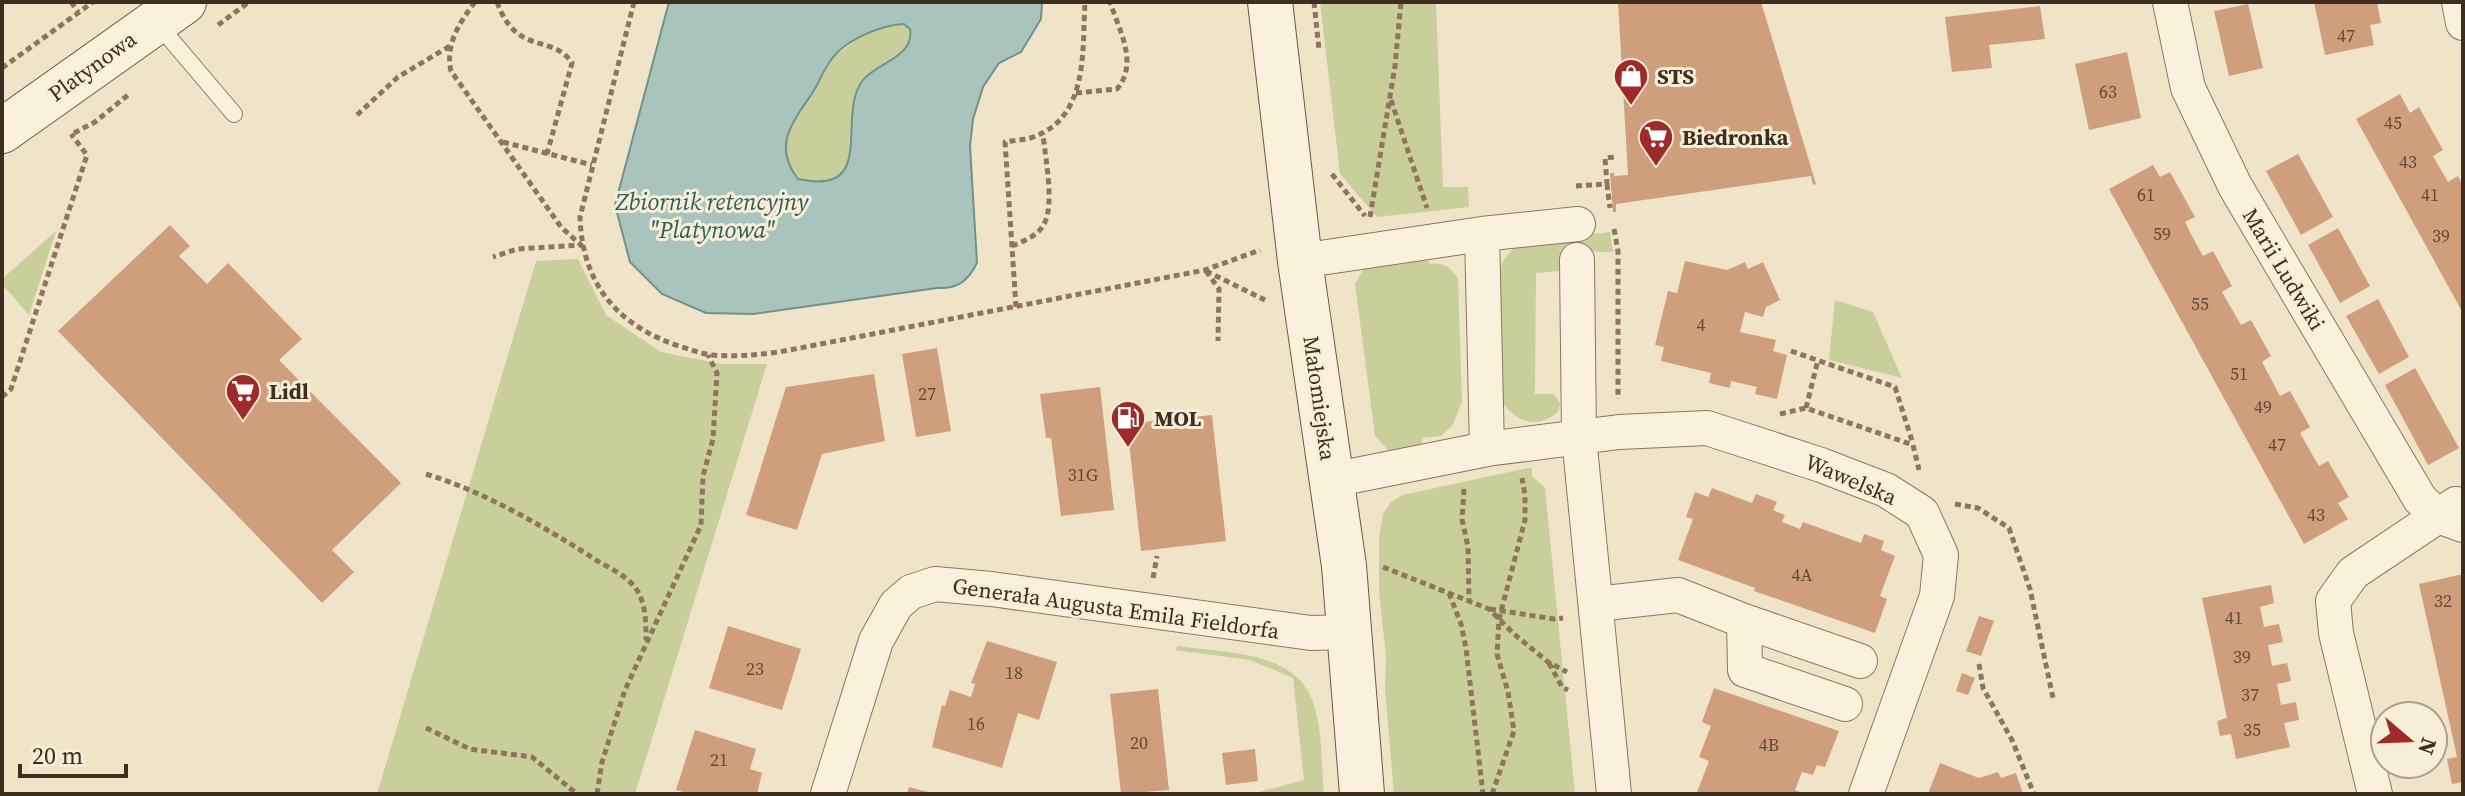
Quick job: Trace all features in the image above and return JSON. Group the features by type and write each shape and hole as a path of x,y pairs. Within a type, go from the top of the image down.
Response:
{"main road":[{"name":"Małomiejska","path":"1270,2 1281,255 1332,480 1350,632 1362,794"},
{"name":"Platynowa","path":"2,131 170,11"}],"street":[{"name":"Marii Ludwiki","path":"2170,2 2188,88 2235,186 2420,499 2455,514"},
{"path":"2459,2 2463,23"},
{"path":"1281,255 1578,224"},
{"path":"1482,234 1487,449"},
{"path":"1577,260 1579,437 1614,794"},
{"name":"Wawelska","path":"1332,480 1487,449 1619,432 1707,428 1807,460 1886,490 1922,513 1941,555 1937,596 1866,794"},
{"name":"Marii Ludwiki","path":"2375,794 2336,633 2333,601 2353,573 2455,514"},
{"name":"Generała Augusta Emila Fieldorfa","path":"828,794 876,641 896,605 911,592 935,584 1311,633 1350,632"},
{"path":"1596,609 1678,595 1860,661"},
{"path":"1744,621 1745,670 1845,704"}],"lane":[{"path":"170,11 234,114"}],"path":[{"path":"71,2 78,12"},
{"path":"2,68 93,2"},
{"path":"475,2 462,18 447,55 451,71 561,227 581,245 610,305 635,327 666,342 707,354 741,356 779,352 1281,255"},
{"path":"497,2 508,26 518,36 563,53 572,63 547,154"},
{"path":"581,245 580,217 634,2"},
{"path":"1016,307 1005,142 1043,133 1067,113 1076,93 1085,2"},
{"path":"1076,93 1117,89 1123,81 1128,58 1110,2"},
{"path":"1314,2 1320,60"},
{"path":"1331,163 1332,177 1369,222 1390,99 1401,2"},
{"path":"357,115 398,77 451,45"},
{"path":"1390,99 1430,217"},
{"path":"1012,246 1029,239 1045,223 1048,192 1043,133"},
{"path":"2,397 11,389 87,155 71,134"},
{"path":"502,142 592,165"},
{"path":"1607,184 1611,210"},
{"path":"1613,223 1618,251 1619,432"},
{"path":"493,257 517,249 581,245"},
{"path":"1205,270 1272,303"},
{"path":"1205,270 1219,289 1218,341"},
{"path":"1791,351 1895,387 1913,445"},
{"path":"597,794 602,762 625,690 701,525 703,476 713,439 717,373 707,354"},
{"path":"1806,408 1818,360"},
{"path":"1492,794 1514,731 1508,692 1497,654 1499,619 1525,520 1525,495 1519,465"},
{"path":"426,474 463,486 569,543 631,582 645,614 647,641"},
{"path":"1462,476 1466,496 1462,519 1468,547 1469,601"},
{"path":"1948,501 1978,508 2009,528 2030,589 2053,698"},
{"path":"1376,564 1489,609 1554,619 1596,609"},
{"path":"1449,593 1466,648 1483,794"},
{"path":"1489,609 1548,662 1570,673 1602,670"},
{"path":"1979,664 1983,688 2012,740 2034,794"},
{"path":"426,728 470,749 532,757 577,794"}],"green space":[{"path":"1320,2 1436,2 1443,187 1468,187 1469,207 1377,217 1340,174"},
{"path":"904,23 910,29 906,47 869,74 856,96 846,166 838,176 822,181 798,179 788,166 786,140 792,124 830,60 862,35 887,25"},
{"path":"56,231 29,315 2,284 2,279"},
{"path":"1610,232 1613,252 1564,251 1560,271 1536,273 1535,394 1554,394 1560,403 1559,410 1544,420 1536,422 1520,418 1501,400 1496,281 1502,263 1511,251 1522,244"},
{"path":"1428,255 1429,264 1446,266 1458,279 1462,402 1452,426 1441,436 1423,438 1421,446 1389,451 1375,436 1355,284 1364,268"},
{"path":"578,259 606,315 661,352 721,364 767,364 635,794 377,794 536,261"},
{"path":"1835,300 1873,312 1902,378 1829,360"},
{"path":"1532,467 1532,476 1545,488 1575,794 1394,794 1379,592 1379,539 1383,514 1391,502 1403,495"},
{"path":"1178,646 1256,657 1291,672 1304,685 1319,724 1324,794 1252,794 1304,780 1293,678 1250,660 1175,650"}],"water":[{"name":"Zbiornik retencyjny \"Platynowa\"","path":"669,2 1042,2 1041,19 1021,52 999,63 983,87 973,119 970,146 977,263 970,275 957,285 753,314 706,313 662,294 630,262 615,205","holes":["904,24 910,29 907,46 869,74 855,95 847,165 838,176 823,181 798,179 787,156 788,136 829,63 852,41 873,31"]}],"building":[{"path":"1618,2 1761,2 1816,184 1813,185 1811,176 1616,204 1616,212 1613,212 1610,173 1614,176 1628,175"},
{"path":"2314,2 2377,2 2381,23 2370,25 2374,45 2325,55"},
{"path":"2248,4 2263,68 2229,76 2214,11"},
{"path":"2040,6 2045,39 1989,45 1992,68 1952,72 1945,17"},
{"path":"2127,52 2141,118 2089,130 2075,64"},
{"path":"2400,94 2410,113 2419,107 2443,150 2433,156 2448,182 2458,176 2463,186 2463,313 2356,119"},
{"path":"2298,154 2333,217 2301,235 2266,171"},
{"path":"2153,165 2160,177 2170,172 2195,217 2185,222 2193,238 2203,256 2213,251 2232,286 2222,292 2241,325 2251,320 2271,356 2262,362 2280,396 2290,391 2310,427 2300,433 2319,466 2328,461 2349,497 2338,503 2348,519 2304,544 2109,189"},
{"name":"Lidl","path":"170,225 190,246 179,256 207,284 228,263 302,339 279,360 401,483 332,550 354,572 322,603 58,331"},
{"path":"2338,228 2370,286 2340,303 2308,245"},
{"path":"1685,261 1727,270 1745,262 1748,269 1763,262 1780,300 1766,307 1763,317 1745,312 1740,332 1776,340 1773,351 1787,355 1777,399 1755,394 1757,387 1731,381 1730,388 1709,383 1711,373 1661,361 1664,347 1655,345 1668,291 1677,293"},
{"path":"2378,299 2409,357 2379,374 2346,316"},
{"path":"937,348 951,431 916,437 902,354"},
{"path":"2415,368 2459,448 2428,465 2385,385"},
{"path":"874,374 885,441 822,454 797,530 746,515 786,387"},
{"path":"1100,387 1114,510 1061,516 1051,438 1046,438 1040,394"},
{"path":"1212,415 1226,541 1141,551 1127,424"},
{"path":"1712,488 1752,503 1756,494 1777,502 1773,510 1785,515 1782,522 1800,529 1803,522 1861,543 1864,534 1884,541 1881,550 1895,556 1880,596 1887,599 1875,633 1754,591 1755,588 1678,560 1693,519 1686,517 1695,492 1708,497"},
{"path":"2463,574 2463,782 2452,784 2449,759 2457,757 2449,721 2449,700 2444,700 2419,584"},
{"path":"2271,585 2274,603 2260,607 2264,627 2279,624 2283,642 2268,645 2272,666 2287,663 2291,681 2277,684 2281,705 2296,702 2299,720 2284,723 2290,747 2236,759 2231,734 2220,736 2217,721 2227,718 2202,598"},
{"path":"1979,616 1994,621 1981,656 1966,651"},
{"path":"728,626 801,649 782,710 709,688"},
{"path":"987,641 1057,662 1039,720 1018,713 1002,768 932,747 942,705 945,706 950,690 971,697 975,684 971,683"},
{"path":"1962,673 1975,678 1968,695 1956,691"},
{"path":"1714,688 1839,731 1825,767 1817,765 1813,775 1802,772 1795,790 1805,794 1697,792 1709,761 1699,757 1711,726 1702,722"},
{"path":"1158,689 1169,790 1121,794 1110,694"},
{"path":"695,730 756,749 750,769 762,773 757,794 691,794 676,790"},
{"path":"1255,749 1258,781 1226,785 1222,753"},
{"path":"1940,763 1979,778 1998,772 2001,778 2016,773 2023,794 1928,794"},
{"path":"909,787 932,793 907,794"}],"place":[{"name":"STS","path":"1631,107"},
{"name":"Biedronka","path":"1656,168"},
{"name":"Lidl","path":"243,422"},
{"name":"MOL","path":"1128,449"}]}
